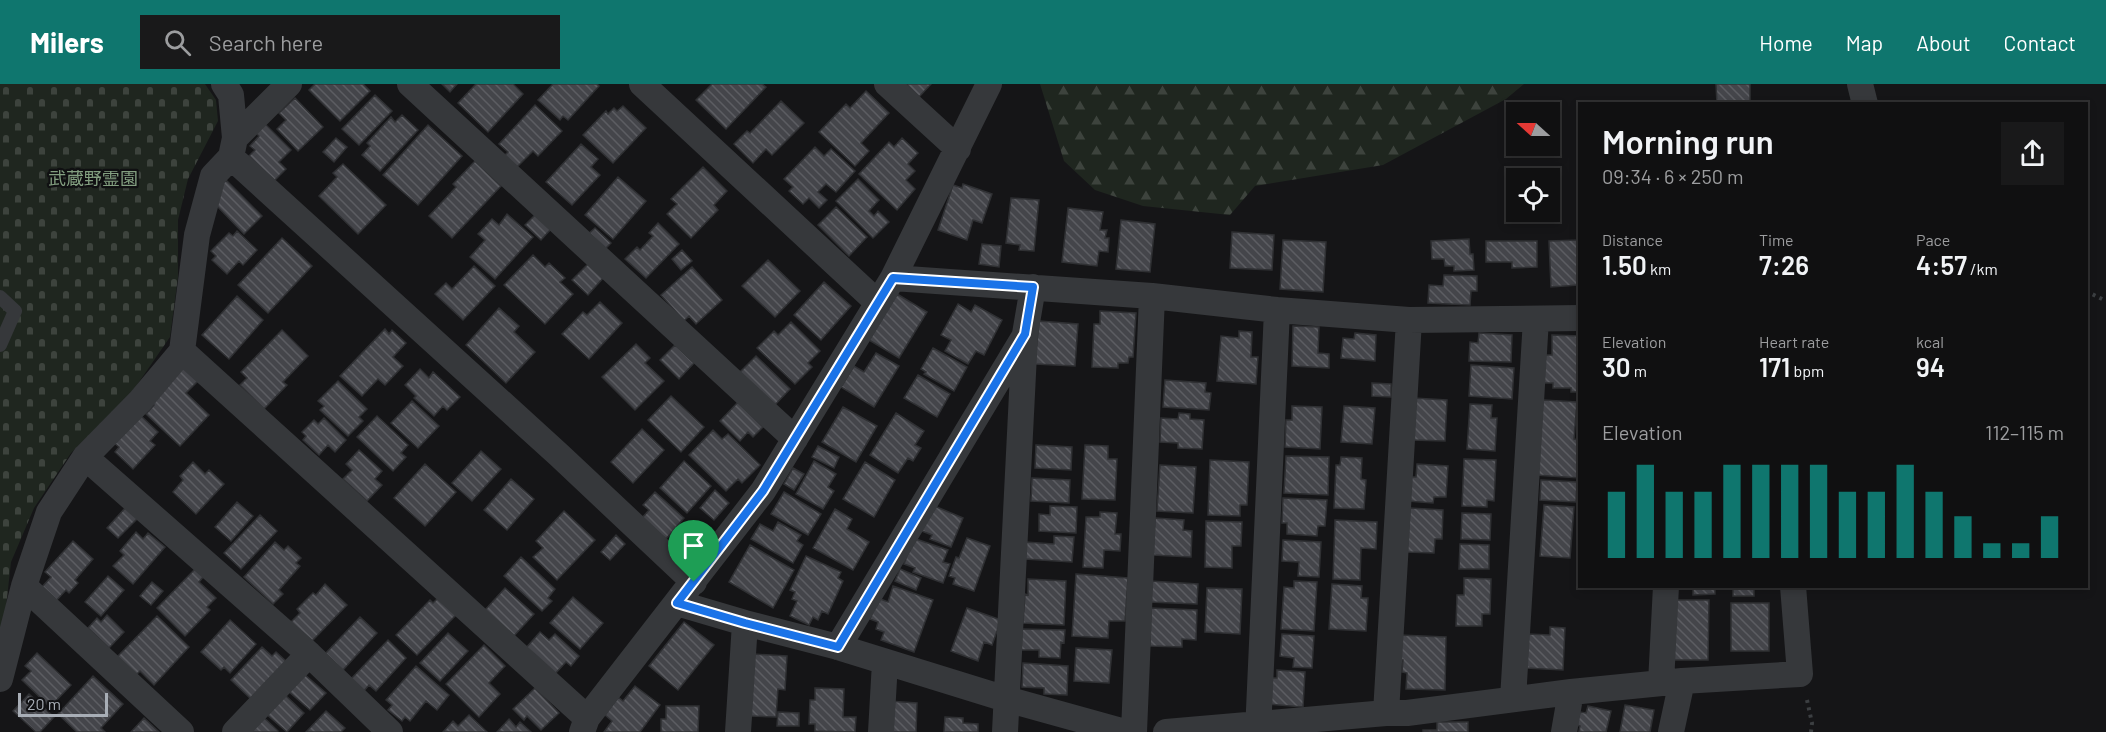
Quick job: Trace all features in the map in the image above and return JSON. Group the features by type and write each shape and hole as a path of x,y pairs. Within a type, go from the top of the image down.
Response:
{"street":[{"path":"224,84 231,94 233,147 694,582"},
{"path":"0,679 24,586 49,512 86,457 140,401 182,351 197,235 213,176 233,147 289,84"},
{"path":"410,84 795,439"},
{"path":"642,84 878,303"},
{"path":"887,84 958,149"},
{"path":"182,351 585,725 763,491 893,278 989,84"},
{"path":"1860,84 1864,102"},
{"path":"893,278 1152,296 1277,310 1408,320 1578,318"},
{"path":"1005,732 1025,334 1033,287"},
{"path":"1134,732 1152,296"},
{"path":"1259,728 1277,310"},
{"path":"1514,699 1536,319"},
{"path":"1400,719 1408,320"},
{"path":"838,647 1025,334"},
{"path":"86,457 309,654 390,732"},
{"path":"24,586 181,732"},
{"path":"1666,588 1672,682 1671,732"},
{"path":"1166,732 1400,719 1514,699 1571,692 1672,682 1800,674 1792,588"},
{"path":"677,603 838,647 1006,699 1125,732"},
{"path":"738,732 745,623"},
{"path":"235,732 309,654"},
{"path":"881,732 885,662"},
{"path":"1564,732 1571,692"}],"lane":[{"path":"0,297 15,311 0,345"}],"path":[{"path":"2088,292 2106,301"}],"green space":[{"name":"武蔵野霊園","path":"0,84 205,84 216,100 218,121 188,179 178,220 178,277 170,337 130,395 71,453 34,508 11,562 3,634 0,636"},
{"path":"1040,84 1524,84 1506,99 1383,165 1255,186 1230,215 1143,206 1095,190 1064,161"}],"building":[{"path":"315,84 363,84 370,91 340,121 309,90"},
{"path":"442,84 457,84 450,92"},
{"path":"476,84 513,84 523,94 488,132 458,103"},
{"path":"553,84 597,84 599,86 568,120 563,116 560,120 538,100"},
{"path":"712,84 762,84 766,87 726,129 696,100"},
{"path":"906,84 931,84 919,97"},
{"path":"1716,84 1750,84 1750,102 1717,102"},
{"path":"866,91 889,113 861,143 869,151 855,166 819,132 846,104 850,108"},
{"path":"375,95 392,111 359,145 342,129"},
{"path":"295,98 323,127 298,151 277,129 286,120 279,113"},
{"path":"781,101 804,123 772,155 766,149 753,163 734,144 747,131 750,133"},
{"path":"535,105 562,131 538,156 533,151 516,168 504,156 508,152 499,144"},
{"path":"623,106 646,128 613,163 583,135 606,111 608,114 614,108 617,111"},
{"path":"402,115 418,130 380,171 362,155 370,146 367,143 391,117 395,122"},
{"path":"265,124 291,150 279,162 286,169 274,181 249,156 255,150 250,146 259,136 256,133"},
{"path":"428,125 462,156 418,205 383,175"},
{"path":"336,138 347,147 334,162 323,152"},
{"path":"902,138 918,153 908,164 915,171 906,180 915,189 897,210 859,174 889,142 894,147"},
{"path":"581,144 598,159 591,167 600,175 572,205 546,182"},
{"path":"815,147 824,156 831,149 855,171 836,192 826,184 818,192 827,200 819,208 809,198 803,204 789,191 793,187 784,179"},
{"path":"475,161 501,186 452,238 429,216 456,187 453,184"},
{"path":"343,164 386,205 358,234 319,196 337,177 333,173"},
{"path":"703,167 727,191 714,205 718,210 691,238 667,214 677,204 671,199"},
{"path":"618,177 646,201 613,239 585,215"},
{"path":"858,179 879,200 869,211 874,216 878,211 889,222 873,238 836,201"},
{"path":"226,180 262,216 244,234 216,205 216,190"},
{"path":"963,184 992,194 982,223 973,220 967,240 938,230 953,185 962,188"},
{"path":"1011,198 1039,200 1034,251 1019,250 1020,245 1006,243"},
{"path":"836,207 867,237 849,256 818,225"},
{"path":"1068,208 1103,212 1100,230 1107,230 1105,238 1109,238 1108,252 1099,251 1097,266 1062,262"},
{"path":"507,214 533,237 495,279 470,257 485,240 478,234 492,219 499,225"},
{"path":"536,214 551,229 541,240 525,225"},
{"path":"1121,220 1155,224 1150,272 1116,269"},
{"path":"658,223 679,244 646,278 625,259 637,247 640,250 653,236 649,233"},
{"path":"595,228 611,243 603,251 587,235"},
{"path":"237,231 257,250 243,265 239,261 227,274 212,260 216,256 211,251 229,233 233,236"},
{"path":"1232,232 1274,235 1272,270 1230,268"},
{"path":"282,238 312,266 268,313 238,285"},
{"path":"1469,239 1474,270 1454,271 1454,266 1445,266 1444,259 1432,259 1431,241"},
{"path":"1283,240 1326,242 1323,292 1280,289"},
{"path":"1578,240 1578,285 1551,287 1549,241"},
{"path":"1486,241 1537,241 1537,267 1512,268 1512,262 1486,262"},
{"path":"982,244 1001,246 999,267 979,264"},
{"path":"682,250 692,261 681,270 672,259"},
{"path":"533,255 545,267 549,263 565,278 560,282 573,294 545,324 504,285"},
{"path":"768,260 800,291 775,317 742,286"},
{"path":"589,263 604,277 588,295 572,280"},
{"path":"474,266 495,286 463,320 435,294 446,283 452,289"},
{"path":"692,267 722,300 696,324 689,316 684,321 661,295"},
{"path":"1444,275 1477,276 1477,291 1471,291 1470,305 1428,303 1429,285 1443,286"},
{"path":"824,282 851,306 821,340 794,315"},
{"path":"897,294 927,312 899,358 869,340"},
{"path":"237,296 263,320 229,359 202,335"},
{"path":"600,302 622,323 589,359 562,334 583,312 587,315"},
{"path":"958,304 971,312 975,305 1002,320 984,355 976,351 968,364 945,351 951,340 941,335"},
{"path":"499,308 519,326 514,332 535,352 506,383 466,345"},
{"path":"1100,311 1136,313 1133,357 1129,357 1128,363 1118,363 1118,368 1092,367 1094,324 1100,324"},
{"path":"1039,321 1078,324 1075,366 1035,364"},
{"path":"791,322 820,351 808,363 812,367 795,384 757,348 774,331 778,335"},
{"path":"1293,326 1319,327 1318,353 1329,354 1329,368 1292,366"},
{"path":"385,329 389,334 392,330 406,343 393,357 403,366 385,385 378,379 362,396 340,376"},
{"path":"282,330 308,356 283,382 287,385 264,409 240,385 247,378 241,372"},
{"path":"1239,331 1252,332 1251,357 1258,357 1256,384 1217,381 1221,336 1239,338"},
{"path":"1355,333 1376,335 1375,361 1341,358 1343,338 1354,339"},
{"path":"1479,333 1512,335 1511,362 1469,361 1470,342 1478,343"},
{"path":"1552,335 1578,336 1578,392 1571,392 1571,388 1553,388 1553,383 1544,383 1544,355 1552,355"},
{"path":"636,344 650,358 645,363 664,381 635,410 602,377"},
{"path":"675,345 694,363 679,379 660,360"},
{"path":"933,348 967,367 954,391 924,374 926,372 921,369"},
{"path":"876,353 899,366 874,407 841,387 854,366 864,372"},
{"path":"756,356 790,389 773,407 738,374"},
{"path":"1471,365 1514,368 1512,399 1469,396"},
{"path":"184,367 198,381 186,393 209,415 180,446 146,414 154,405 151,402"},
{"path":"420,369 429,378 433,372 460,397 447,410 443,406 434,416 414,398 416,396 405,385"},
{"path":"918,375 950,394 937,417 904,398"},
{"path":"1165,380 1206,383 1205,392 1211,393 1209,410 1163,407"},
{"path":"338,381 367,409 359,417 363,421 348,436 320,410 324,406 318,401"},
{"path":"1372,383 1391,384 1391,397 1372,396"},
{"path":"671,396 704,427 681,452 648,420"},
{"path":"1413,398 1447,400 1445,441 1411,440"},
{"path":"1543,400 1577,402 1574,439 1578,440 1578,478 1535,475"},
{"path":"412,401 439,426 418,448 391,423"},
{"path":"738,402 763,427 753,437 748,432 740,441 720,421"},
{"path":"1470,404 1492,405 1491,418 1497,418 1495,451 1467,449"},
{"path":"1292,406 1322,407 1320,449 1285,447 1286,420 1292,420"},
{"path":"1344,406 1375,408 1372,444 1341,442"},
{"path":"843,407 877,426 856,462 822,442"},
{"path":"896,413 924,431 915,445 921,448 913,461 908,458 898,473 870,455"},
{"path":"1179,413 1190,414 1190,419 1204,420 1202,449 1178,448 1178,443 1160,442 1161,418 1178,419"},
{"path":"140,415 158,432 150,441 155,445 133,469 115,452 119,447 114,443"},
{"path":"377,416 408,445 401,453 406,457 393,471 357,437"},
{"path":"324,418 346,440 335,452 328,445 319,455 303,440 306,436 302,432 314,420 318,424"},
{"path":"642,429 664,450 633,483 611,462"},
{"path":"713,430 722,439 728,434 760,465 742,483 738,479 726,491 689,455"},
{"path":"1036,445 1072,447 1071,470 1035,468"},
{"path":"1085,445 1108,446 1108,459 1117,459 1115,500 1082,499"},
{"path":"818,446 839,457 834,468 812,457"},
{"path":"359,450 382,471 375,479 382,485 367,501 343,479 352,470 346,464"},
{"path":"481,451 501,469 472,501 452,483"},
{"path":"1286,456 1329,457 1328,495 1284,493"},
{"path":"1341,457 1362,458 1361,479 1366,480 1364,509 1334,508 1336,465 1340,465"},
{"path":"1464,459 1496,460 1494,501 1487,500 1487,507 1462,506"},
{"path":"1210,460 1249,462 1247,505 1240,505 1240,516 1208,515"},
{"path":"684,461 711,486 687,513 660,488"},
{"path":"814,461 836,474 828,487 834,491 823,509 796,494"},
{"path":"193,462 205,474 209,470 224,484 196,514 173,492 183,480 180,476"},
{"path":"865,462 895,480 874,517 843,499"},
{"path":"425,464 456,492 425,526 394,498"},
{"path":"1417,464 1448,466 1446,497 1434,497 1433,503 1408,501 1409,477 1416,477"},
{"path":"1160,465 1196,467 1193,513 1157,511"},
{"path":"793,468 804,474 794,490 784,484"},
{"path":"1032,478 1070,480 1069,503 1031,501"},
{"path":"511,479 534,499 507,530 484,510"},
{"path":"1541,480 1577,482 1576,502 1540,500"},
{"path":"715,490 729,503 714,520 700,508"},
{"path":"655,492 684,518 666,539 642,518 649,510 643,505"},
{"path":"784,492 821,514 808,535 771,514"},
{"path":"1283,498 1327,500 1325,526 1318,526 1317,536 1287,534 1287,523 1282,523"},
{"path":"237,502 253,516 231,541 215,527"},
{"path":"932,505 963,518 951,547 930,539 932,535 922,531"},
{"path":"1544,505 1574,507 1570,558 1540,556"},
{"path":"1050,506 1077,507 1076,533 1039,531 1039,514 1050,515"},
{"path":"126,507 138,518 118,538 107,528"},
{"path":"1410,508 1443,510 1442,539 1435,539 1434,553 1407,552"},
{"path":"835,509 852,519 847,529 869,542 853,570 813,548"},
{"path":"564,511 595,540 557,580 533,557 543,548 536,541"},
{"path":"1100,512 1117,513 1115,534 1121,534 1120,551 1104,550 1103,568 1083,567 1086,517 1100,517"},
{"path":"1462,513 1491,514 1490,540 1461,539"},
{"path":"260,515 277,531 241,569 224,553"},
{"path":"1155,518 1184,520 1183,530 1192,531 1191,557 1153,555"},
{"path":"1335,520 1377,522 1376,549 1361,548 1360,580 1333,579"},
{"path":"1206,521 1242,522 1241,546 1232,546 1232,568 1205,567"},
{"path":"778,522 801,535 797,541 803,545 793,563 751,539 760,524 773,531"},
{"path":"136,532 143,539 148,533 165,547 133,584 113,566 124,555 120,551"},
{"path":"616,535 625,544 610,560 601,552"},
{"path":"1054,536 1074,537 1072,562 1025,559 1026,542 1054,544"},
{"path":"913,538 948,550 943,562 950,564 943,583 913,572 915,568 904,564"},
{"path":"967,538 990,546 974,591 953,584 955,578 949,576 956,557 959,558"},
{"path":"1283,540 1321,542 1319,577 1298,576 1299,562 1282,561"},
{"path":"73,541 93,559 75,580 78,583 69,593 66,590 55,602 41,588 51,577 45,572"},
{"path":"275,542 284,550 288,546 301,558 296,563 300,566 279,590 283,594 273,604 244,577"},
{"path":"1460,544 1489,545 1489,569 1459,569"},
{"path":"750,545 794,570 773,608 729,582"},
{"path":"806,556 841,572 838,578 843,581 828,614 822,611 818,620 813,617 809,625 790,616 797,601 792,599 795,592 790,590"},
{"path":"521,557 555,589 548,598 552,601 542,611 504,576"},
{"path":"196,568 204,576 199,582 216,598 207,607 210,610 185,636 157,608"},
{"path":"900,569 921,578 916,590 895,581"},
{"path":"1076,574 1128,578 1125,621 1109,621 1108,638 1072,636"},
{"path":"108,576 124,590 101,616 85,602"},
{"path":"1464,578 1491,579 1490,614 1482,614 1482,626 1456,626 1457,595 1464,595"},
{"path":"1028,579 1066,581 1064,625 1023,623 1025,594 1028,595"},
{"path":"1150,581 1198,584 1197,604 1149,602"},
{"path":"1294,581 1317,582 1314,631 1281,629 1284,587 1294,588"},
{"path":"152,582 163,591 151,605 140,596"},
{"path":"325,584 347,605 312,641 289,624 300,613 297,609 313,593 316,595"},
{"path":"1332,584 1362,586 1361,598 1368,598 1366,631 1329,629"},
{"path":"893,586 933,600 914,652 881,640 884,632 876,629 878,622 870,619 878,598 888,602"},
{"path":"505,588 534,614 513,637 485,610"},
{"path":"1207,588 1242,589 1240,634 1205,632"},
{"path":"1693,588 1715,588 1715,594 1693,595"},
{"path":"1733,588 1754,588 1754,596 1733,596"},
{"path":"573,597 603,623 580,649 550,623"},
{"path":"438,598 456,615 417,655 396,635 430,600 433,603"},
{"path":"1673,600 1709,600 1708,660 1672,660"},
{"path":"1731,603 1769,603 1769,651 1731,651"},
{"path":"967,608 1001,620 992,645 984,642 978,661 951,651"},
{"path":"1151,608 1197,610 1196,640 1182,639 1182,647 1150,646"},
{"path":"107,615 124,632 109,648 88,628 97,618 101,622"},
{"path":"157,616 189,647 154,685 140,671 136,675 117,657"},
{"path":"360,617 377,633 343,670 325,654"},
{"path":"230,620 256,644 230,673 224,667 221,670 201,652"},
{"path":"684,622 714,645 678,690 649,666"},
{"path":"1550,627 1565,628 1563,670 1526,668 1528,634 1550,635"},
{"path":"1022,629 1065,630 1064,643 1061,642 1060,658 1039,657 1039,650 1021,650"},
{"path":"540,632 549,640 555,634 579,656 571,666 566,662 554,675 525,649"},
{"path":"448,633 468,651 440,681 420,663"},
{"path":"1282,634 1314,636 1312,668 1293,667 1294,658 1280,656"},
{"path":"1399,635 1446,637 1445,690 1406,689 1407,673 1402,672 1403,660 1398,660"},
{"path":"388,640 406,658 376,691 369,685 363,692 350,680"},
{"path":"484,645 505,666 489,683 500,694 479,717 446,684"},
{"path":"262,647 272,656 276,652 287,662 252,700 231,680"},
{"path":"1076,648 1112,650 1109,683 1074,681"},
{"path":"37,653 71,685 50,707 22,680 31,671 25,666"},
{"path":"753,654 787,656 785,690 778,689 776,717 749,716"},
{"path":"1023,663 1068,666 1067,695 1044,694 1044,688 1022,687"},
{"path":"416,666 449,695 437,710 426,701 410,721 405,717 402,721 388,710 392,705 386,700"},
{"path":"1277,670 1305,672 1303,707 1268,704 1270,678 1277,678"},
{"path":"304,674 326,693 310,710 288,691"},
{"path":"93,676 123,704 101,728 105,732 77,732 58,714"},
{"path":"635,686 660,705 640,732 604,732 612,721 605,715 618,697 623,701"},
{"path":"535,688 559,713 541,730 527,716 524,720 513,709"},
{"path":"815,688 844,689 843,717 856,717 855,732 815,731 815,724 809,724 810,700 815,700"},
{"path":"29,694 54,717 40,732 36,732 13,711"},
{"path":"284,694 304,713 287,732 265,713"},
{"path":"888,701 917,703 916,732 885,732"},
{"path":"1625,705 1654,710 1650,732 1620,732"},
{"path":"666,706 699,706 698,732 661,732 661,719 666,719"},
{"path":"1588,706 1611,711 1606,732 1579,732 1580,726 1577,725 1580,712 1586,713"},
{"path":"326,711 345,728 341,732 306,732"},
{"path":"778,712 799,713 799,726 777,726"},
{"path":"259,713 278,731 277,732 242,732"},
{"path":"469,715 487,732 443,732 453,721 458,726"},
{"path":"945,717 963,718 963,723 978,724 978,732 944,732"},
{"path":"144,718 159,732 131,732"},
{"path":"509,719 516,727 520,722 531,732 497,732"},
{"path":"1437,722 1468,722 1468,732 1423,732 1423,730 1437,730"}],"route":[{"path":"893,278 1033,287 1025,334 838,647 677,603 694,582 763,491 893,278"}]}
